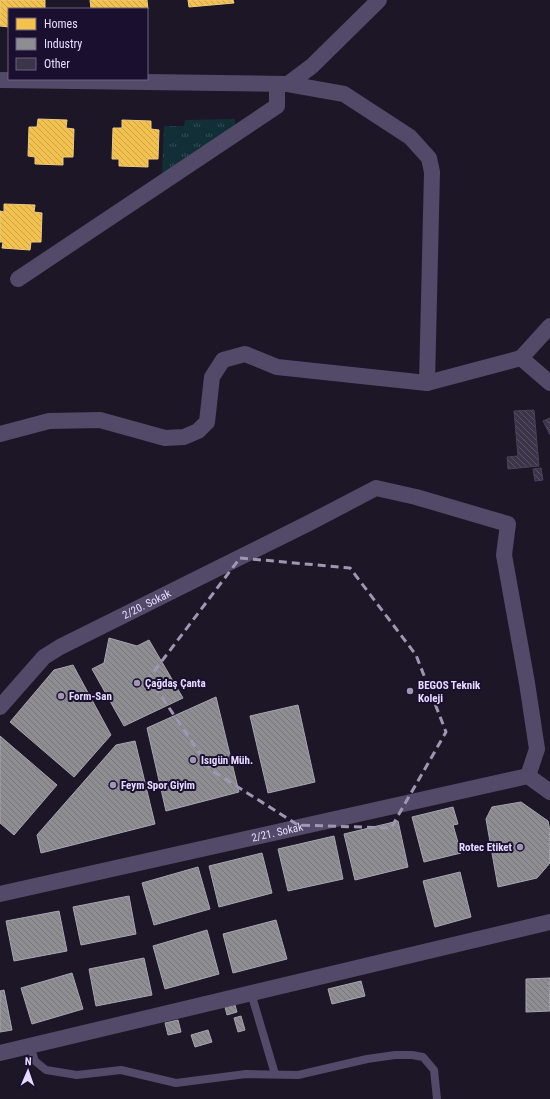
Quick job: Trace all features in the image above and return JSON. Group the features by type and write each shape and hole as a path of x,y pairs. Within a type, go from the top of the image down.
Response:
{"street":[{"path":"18,279 277,106 283,84 312,66 379,0"},
{"path":"0,80 283,84 344,94 410,137 429,158 432,172 427,383"},
{"path":"0,434 49,421 100,420 164,438 184,437 198,431 207,422 212,377 223,360 245,354 277,367 427,383 521,358 550,326"},
{"path":"521,358 550,383"},
{"name":"2/20. Sokak","path":"0,707 44,657 60,646 309,523 376,488 416,497 508,524 504,555 527,683 537,749 528,776"},
{"path":"528,776 550,792"},
{"name":"2/21. Sokak","path":"0,894 528,776"},
{"path":"0,1053 550,922"}],"lane":[{"path":"251,993 275,1074"},
{"path":"30,1046 35,1061 46,1070 77,1074 121,1070 176,1083 246,1074 298,1075 367,1059 395,1055 412,1055 423,1057 434,1070 437,1099"}],"highlighted area":[{"path":"240,558 350,568 416,655 446,732 391,828 298,825 211,770 149,678"}],"green space":[{"path":"235,119 235,126 162,173 164,126 184,126 185,120"}],"building: Homes":[{"path":"0,0 45,0 45,8 8,8 8,27 0,26"},
{"path":"90,0 147,0 148,8 91,8"},
{"path":"188,0 233,0 234,3 189,7"},
{"path":"38,119 67,120 66,128 74,129 73,157 63,157 63,165 35,164 35,157 28,156 29,127 37,127"},
{"path":"122,120 151,121 151,129 159,130 158,159 148,159 148,167 119,166 119,159 112,159 113,128 122,128"},
{"path":"4,204 35,205 34,212 42,213 41,242 31,242 30,250 2,248 3,242 0,242 0,211 4,212"}],"building: Industry":[{"name":"Çağdaş Çanta","path":"109,638 137,646 149,640 183,698 124,726 92,669 104,663"},
{"name":"Form-San","path":"73,665 111,735 74,777 10,722 54,670"},
{"name":"Isıgün Müh.","path":"216,697 239,792 166,811 147,728"},
{"path":"298,705 315,782 268,793 250,716"},
{"path":"0,736 57,785 14,835 0,823"},
{"name":"Feym Spor Giyim","path":"135,741 155,824 41,853 37,835 116,745"},
{"name":"Rotec Etiket","path":"521,802 548,821 550,831 550,863 537,878 498,887 486,819 492,807"},
{"path":"453,807 458,824 453,825 461,853 424,862 412,817"},
{"path":"398,821 408,867 355,880 344,834"},
{"path":"334,836 343,879 288,891 278,849"},
{"path":"262,853 272,893 219,907 209,866"},
{"path":"198,867 210,909 154,925 142,883"},
{"path":"460,872 471,917 435,927 423,881"},
{"path":"129,896 136,934 81,945 73,907"},
{"path":"59,911 67,951 14,961 6,921"},
{"path":"276,920 287,959 233,973 223,934"},
{"path":"207,930 219,974 165,989 153,946"},
{"path":"144,958 152,995 96,1006 89,969"},
{"path":"72,973 83,1009 32,1024 21,988"},
{"path":"550,978 550,1011 526,1012 526,979"},
{"path":"361,981 365,996 332,1004 328,989"},
{"path":"4,990 12,1030 0,1032 0,991"},
{"path":"235,1005 237,1012 227,1015 225,1007"},
{"path":"241,1016 245,1030 238,1032 234,1018"},
{"path":"178,1020 181,1032 168,1035 165,1023"},
{"path":"208,1030 212,1042 195,1047 191,1035"}],"building: Other":[{"path":"534,410 539,466 508,469 507,457 518,456 514,411"},
{"path":"550,418 550,435 543,421"},
{"path":"541,468 543,480 535,481 533,469"}],"place":[{"name":"Çağdaş Çanta","path":"137,683"},
{"name":"BEGOS Teknik Koleji","path":"410,691"},
{"name":"Form-San","path":"61,696"},
{"name":"Isıgün Müh.","path":"193,760"},
{"name":"Feym Spor Giyim","path":"113,785"},
{"name":"Rotec Etiket","path":"520,847"}]}
